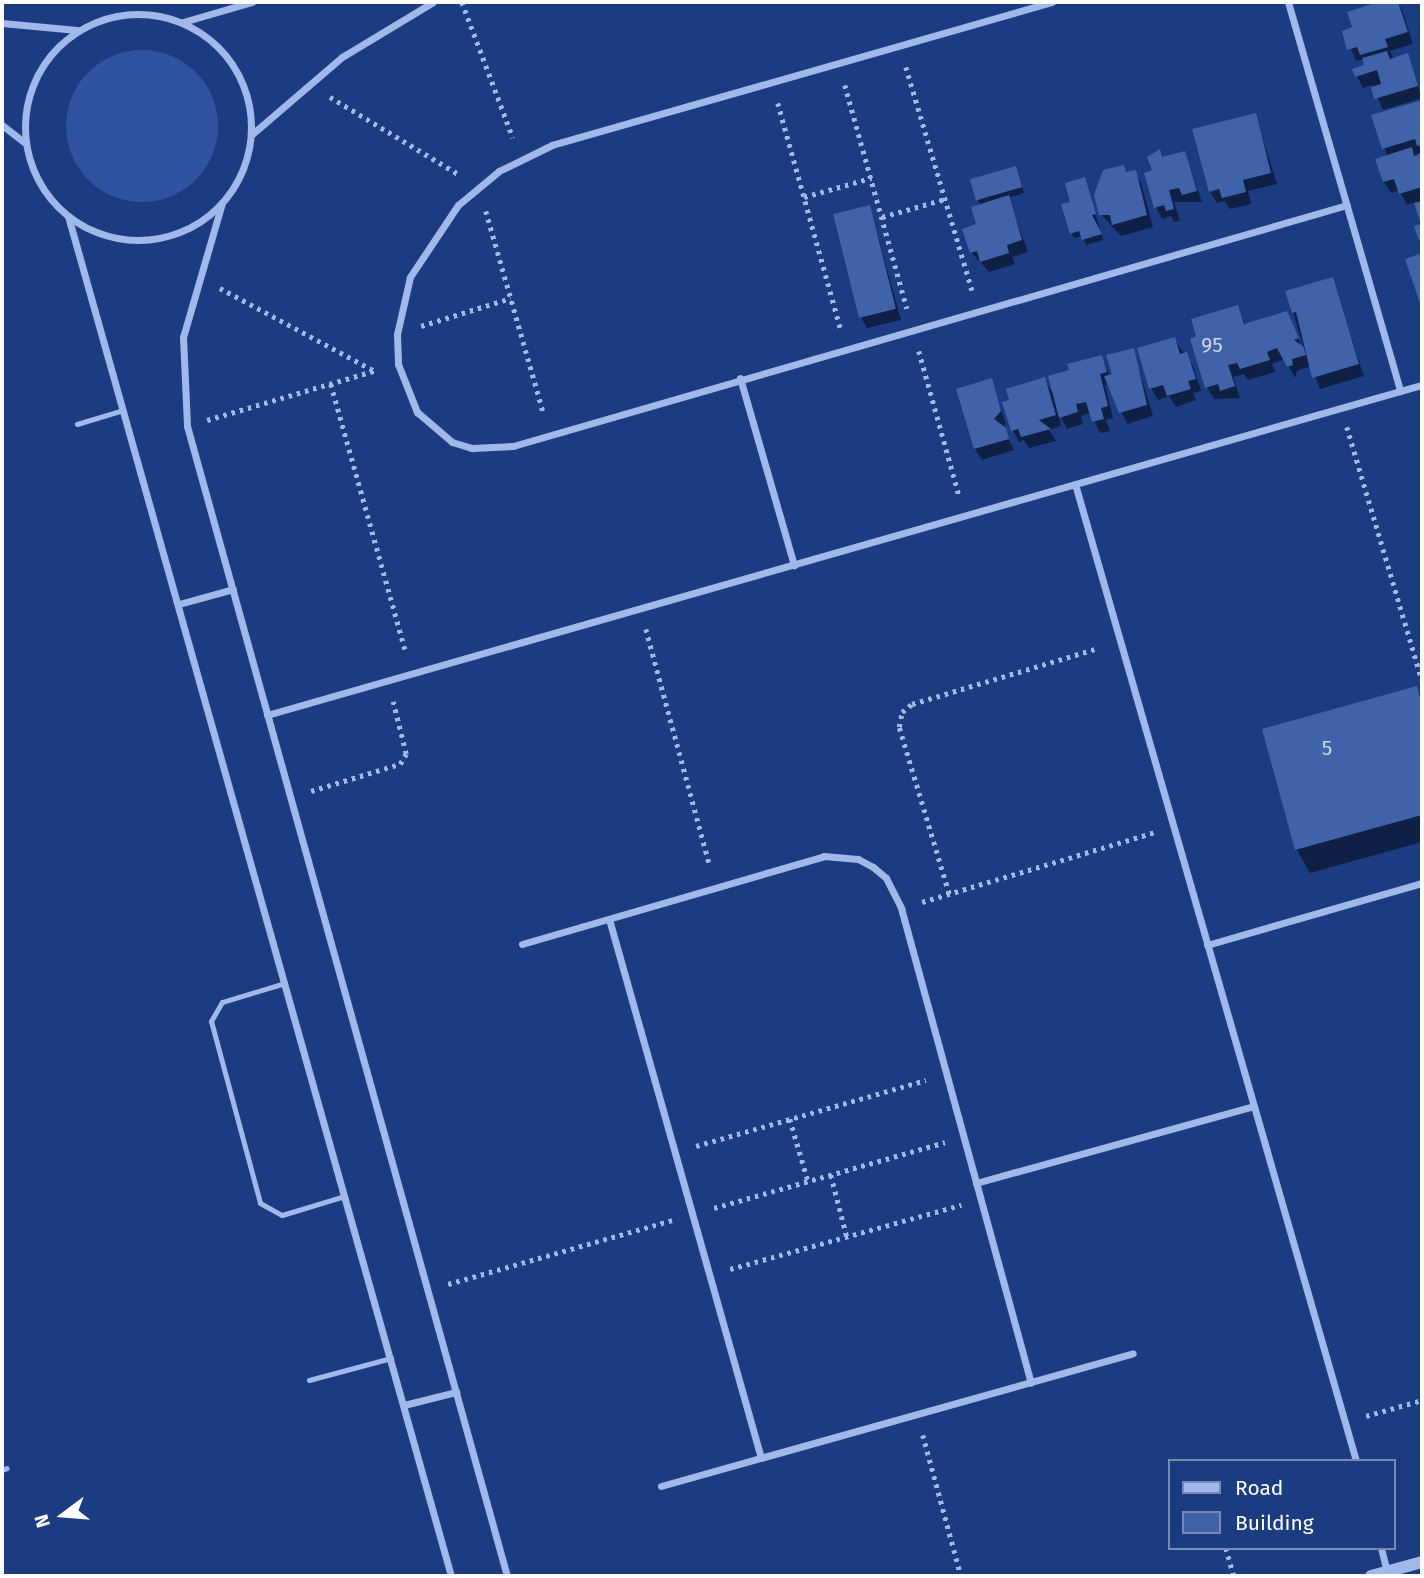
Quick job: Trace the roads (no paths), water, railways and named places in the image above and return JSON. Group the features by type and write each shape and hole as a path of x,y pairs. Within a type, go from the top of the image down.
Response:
{"street":[{"path":"183,22 252,2"},
{"path":"251,135 308,85 379,32 433,2"},
{"path":"1052,2 551,145 521,159 479,186 424,250 410,277 397,334 398,364 417,412 452,442 493,449 550,435 1347,205"},
{"path":"1288,2 1400,391"},
{"path":"2,23 77,30 129,13 183,22 212,41 235,68 248,100 251,135 247,160 222,203 198,276 183,337 187,426 507,1576"},
{"path":"77,30 49,57 30,91 26,143 33,171 48,196 68,216 92,231 148,240 201,222 222,203"},
{"path":"2,125 26,143"},
{"path":"68,216 452,1576"},
{"path":"740,378 794,565"},
{"path":"267,715 1422,385"},
{"path":"1075,484 1355,1459"},
{"path":"179,604 233,589"},
{"path":"522,944 841,855 873,867 886,878 901,908 1031,1382"},
{"path":"1207,945 1422,883"},
{"path":"609,919 761,1458"},
{"path":"976,1183 1253,1106"},
{"path":"661,1486 1133,1353"},
{"path":"404,1405 456,1392"},
{"path":"1382,1550 1387,1572"},
{"path":"1371,1576 1422,1562"}],"lane":[{"path":"77,424 123,410"},
{"path":"285,983 222,1002 211,1021 260,1203 282,1214 345,1196"},
{"path":"309,1380 390,1358"}]}
